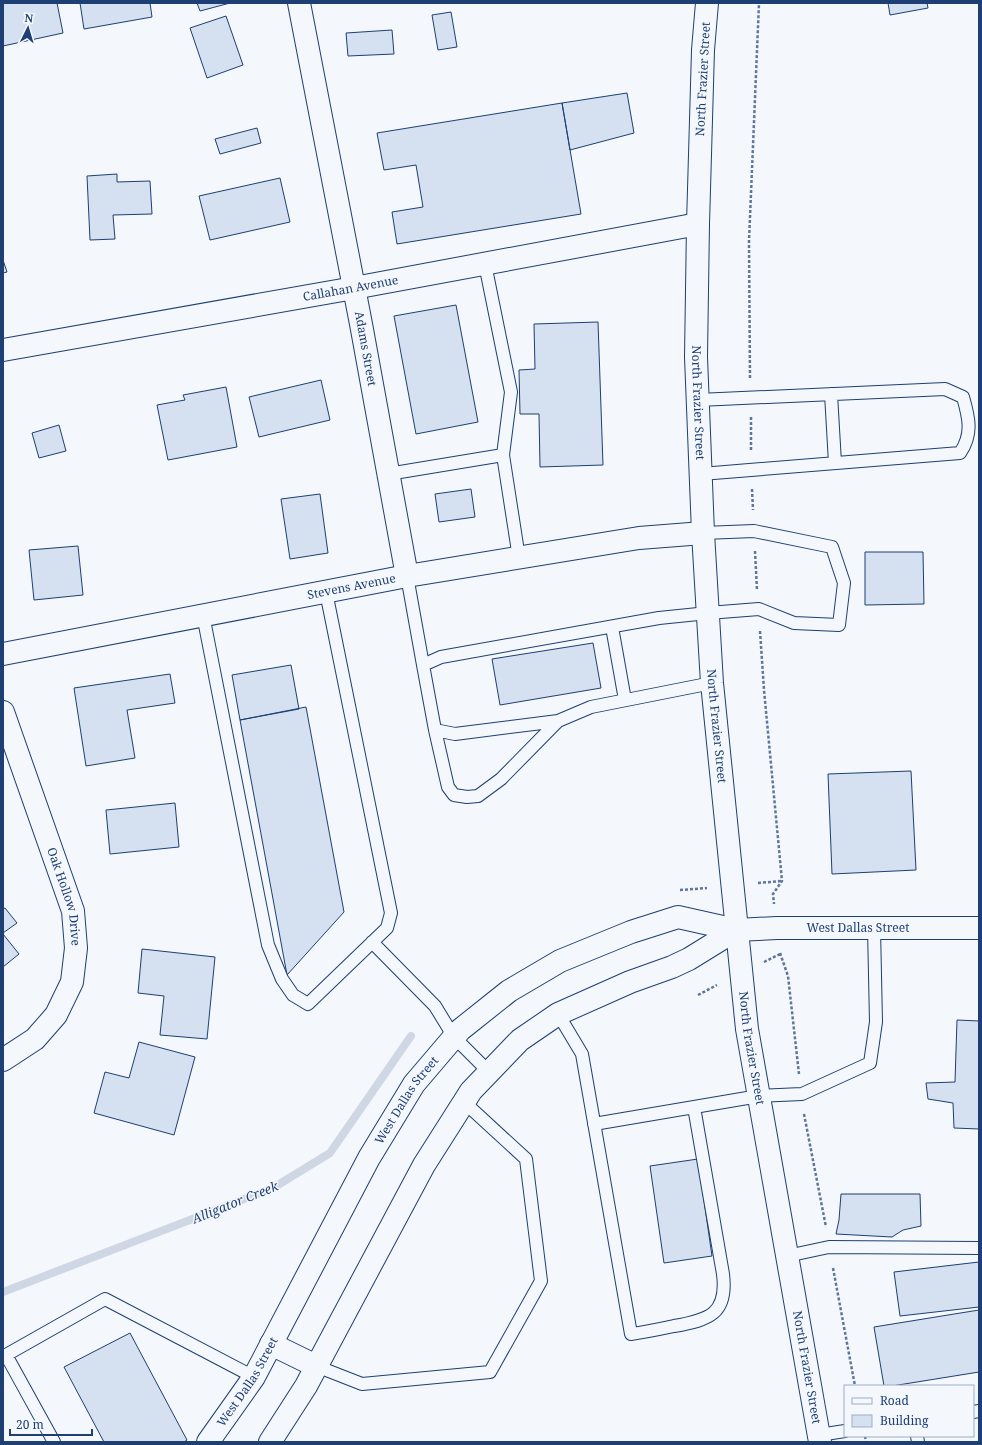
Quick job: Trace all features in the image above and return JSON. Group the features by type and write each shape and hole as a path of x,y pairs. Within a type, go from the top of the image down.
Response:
{"street":[{"name":"Adams Street","path":"299,3 354,288 407,576"},
{"name":"North Frazier Street","path":"707,3 703,50 696,357 700,474 712,683 747,1029 819,1438"},
{"name":"Callahan Avenue","path":"3,350 354,288 698,224"},
{"name":"Stevens Avenue","path":"3,654 407,576 639,538 703,533"},
{"name":"Oak Hollow Drive","path":"3,712 73,912 76,948 72,982 56,1015 35,1039 3,1060"},
{"name":"West Dallas Street","path":"208,1442 254,1377 369,1158 414,1084 460,1030 522,983 560,960 631,932 678,918 736,930 778,928 979,928"},
{"name":"West Dallas Street","path":"270,1442 306,1386 424,1165 471,1091 520,1040 558,1014 630,982 689,960 736,930"},
{"path":"271,1344 316,1366"}],"lane":[{"path":"485,264 511,392 504,455 519,558"},
{"path":"698,400 946,389 963,397 970,421 967,444 960,453 700,474"},
{"path":"831,394 835,463"},
{"path":"388,474 504,455"},
{"path":"423,665 441,657 659,618 708,613 759,609 794,623 839,626 844,583 832,547 754,532 703,533"},
{"path":"407,576 435,730 448,787 454,794 467,797 478,796 501,780 558,721"},
{"path":"203,615 268,945 282,979 293,995 308,1004 387,928 392,913 326,592"},
{"path":"612,627 625,700"},
{"path":"435,730 454,734 558,721 591,707 712,683"},
{"path":"594,1124 759,1096 802,1094 870,1063 876,1022 874,928"},
{"path":"372,942 435,1006 454,1037 489,1072"},
{"path":"558,1014 582,1054 631,1334 696,1323 709,1317 715,1312 722,1300 725,1288 723,1274 694,1107"},
{"path":"316,1366 362,1384 490,1372 541,1281 526,1159 464,1102"},
{"path":"787,1256 829,1247 979,1248"},
{"path":"54,1442 4,1355 105,1299 254,1377"},
{"path":"819,1438 844,1431"}],"path":[{"path":"759,3 749,241 750,397 754,532 764,690 782,881 773,894 780,954 788,976 804,1112 856,1385"}],"building":[{"path":"3,3 57,3 63,33 3,46"},
{"path":"80,3 150,3 152,17 84,29"},
{"path":"197,3 230,3 200,11"},
{"path":"888,3 927,3 928,8 890,15"},
{"path":"451,12 457,47 438,50 432,15"},
{"path":"226,16 243,65 207,78 190,28"},
{"path":"392,30 394,54 348,56 346,33"},
{"path":"627,93 634,133 570,150 562,103"},
{"path":"562,103 581,214 397,244 392,212 423,207 416,165 384,170 377,133"},
{"path":"257,128 261,143 220,154 215,139"},
{"path":"117,174 117,182 150,181 152,214 113,215 115,239 90,240 87,176"},
{"path":"280,178 290,222 210,240 199,196"},
{"path":"3,260 7,272 3,273"},
{"path":"456,305 478,422 416,434 394,316"},
{"path":"598,322 603,465 540,467 539,414 520,414 519,370 535,369 534,324"},
{"path":"321,380 330,420 259,437 249,397"},
{"path":"226,387 237,447 168,460 157,405 185,400 183,395"},
{"path":"59,425 66,451 39,458 32,433"},
{"path":"471,489 475,517 439,522 435,494"},
{"path":"320,494 328,553 290,559 281,499"},
{"path":"78,546 83,595 34,600 29,550"},
{"path":"865,552 923,552 924,604 865,605"},
{"path":"593,643 601,688 500,705 492,659"},
{"path":"291,665 299,709 240,720 232,675"},
{"path":"170,674 175,703 127,710 135,758 86,766 74,688"},
{"path":"306,707 344,912 287,975 240,720"},
{"path":"911,771 916,870 832,874 828,774"},
{"path":"175,803 179,847 110,854 106,810"},
{"path":"5,908 17,923 3,933 3,909"},
{"path":"3,934 19,954 3,967"},
{"path":"142,949 215,957 207,1039 160,1035 164,996 138,993"},
{"path":"957,1020 979,1021 979,1129 954,1128 953,1103 928,1099 926,1083 955,1082"},
{"path":"139,1042 195,1057 174,1135 94,1113 105,1072 129,1078"},
{"path":"698,1159 712,1256 664,1263 650,1166"},
{"path":"841,1194 920,1194 921,1226 903,1230 892,1237 836,1234 839,1220"},
{"path":"979,1262 979,1307 900,1316 894,1272"},
{"path":"979,1310 979,1372 898,1385 884,1385 874,1327"},
{"path":"130,1333 187,1440 184,1442 104,1442 64,1367"}],"waterway":[{"name":"Alligator Creek","path":"3,1292 273,1188 330,1153 411,1036"}]}
